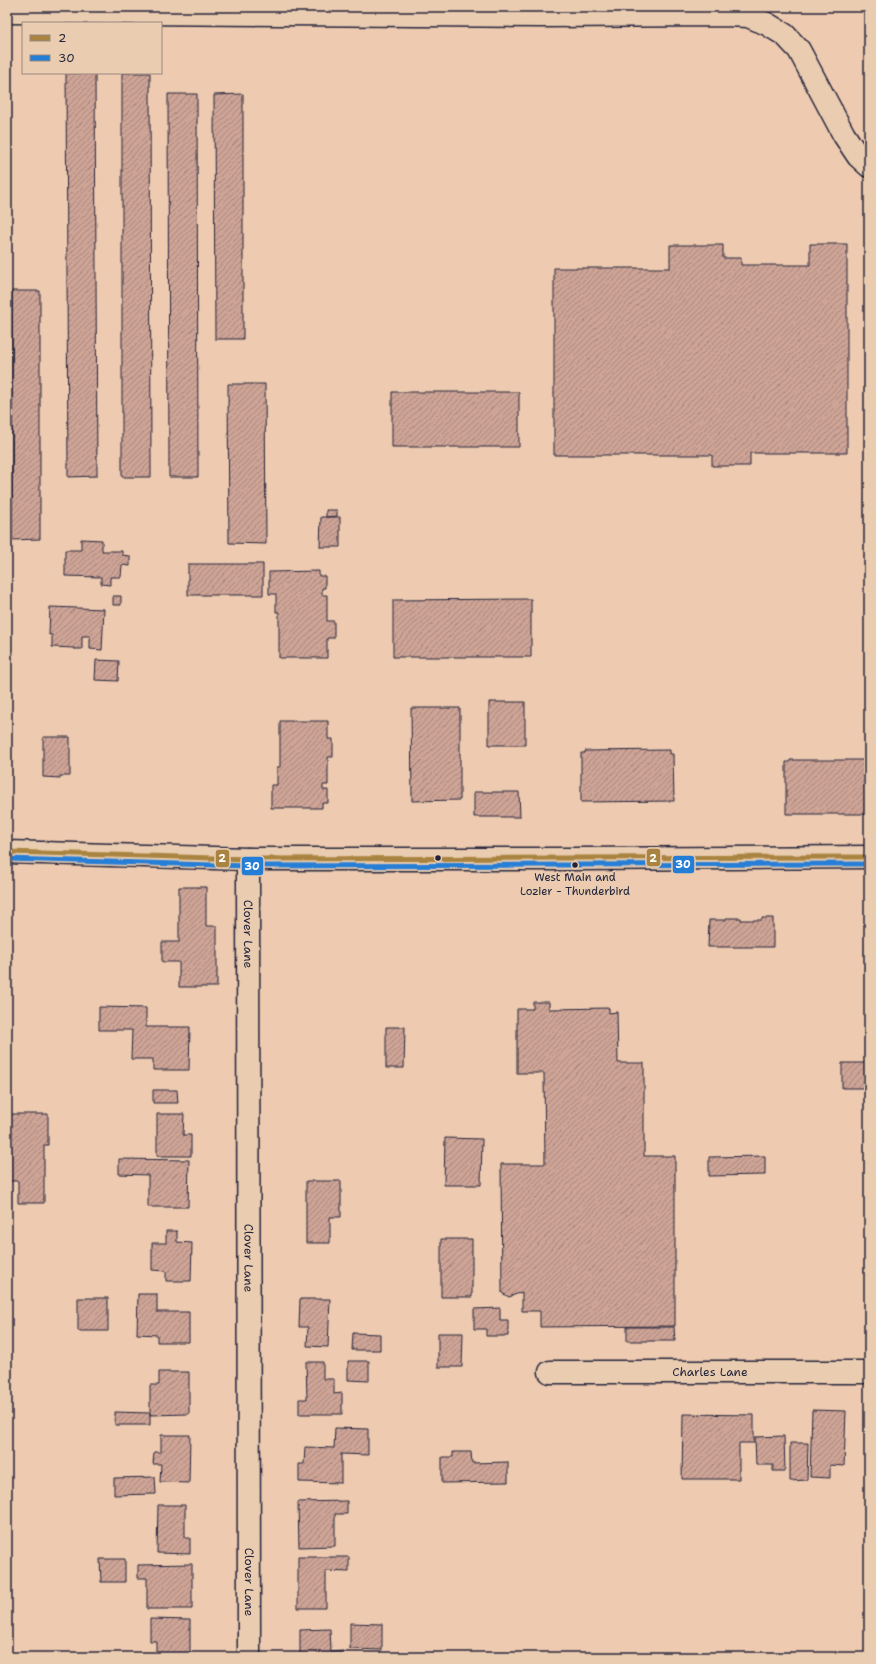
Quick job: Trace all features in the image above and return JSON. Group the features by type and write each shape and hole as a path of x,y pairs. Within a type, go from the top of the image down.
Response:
{"street":[{"path":"7,12 541,11 748,16 767,24 785,35 799,50 844,135 858,156 869,166"},
{"path":"7,852 248,859 869,857"},
{"name":"Clover Lane","path":"248,859 249,1657"},
{"name":"Charles Lane","path":"550,1372 869,1372"}],"building":[{"path":"66,74 95,74 97,476 68,477"},
{"path":"122,74 150,74 151,477 122,477"},
{"path":"168,94 197,94 198,477 169,477"},
{"path":"243,94 243,339 215,339 214,95"},
{"path":"810,244 847,244 847,453 750,453 750,466 712,466 712,455 554,455 554,268 670,268 670,245 723,245 723,258 741,258 741,265 810,265"},
{"path":"12,291 40,291 40,539 12,540"},
{"path":"228,384 265,384 266,544 229,543"},
{"path":"392,392 519,392 519,447 392,447"},
{"path":"326,510 337,510 337,516 326,517"},
{"path":"321,517 340,517 340,547 320,547"},
{"path":"81,539 102,540 102,551 122,551 122,555 130,556 130,566 122,565 121,577 110,577 110,585 101,584 101,577 65,576 65,550 81,550"},
{"path":"188,564 263,564 263,595 188,595"},
{"path":"319,571 319,576 325,576 325,588 322,588 322,595 327,595 327,621 334,621 334,638 327,638 327,658 279,658 279,612 276,612 276,594 269,594 269,572"},
{"path":"113,596 121,596 121,605 113,605"},
{"path":"531,599 531,657 393,657 393,600"},
{"path":"50,607 104,609 102,650 90,649 90,636 82,636 82,649 52,647 52,635 49,635"},
{"path":"96,660 119,661 118,681 95,680"},
{"path":"489,702 525,702 525,745 489,745"},
{"path":"411,708 460,708 460,800 412,801"},
{"path":"280,721 328,721 328,739 333,739 333,757 328,757 328,785 323,785 323,790 328,790 328,803 322,803 322,808 271,808 271,785 277,785 277,767 280,767"},
{"path":"43,737 70,737 70,776 60,776 60,778 43,777"},
{"path":"670,750 670,754 673,754 674,801 581,802 581,753 585,753 585,751"},
{"path":"790,760 869,760 869,814 786,814 786,762 790,762"},
{"path":"474,792 519,792 520,817 474,817"},
{"path":"179,887 206,887 206,926 217,926 217,987 179,987 179,962 162,962 162,942 179,942"},
{"path":"867,911 869,912 869,956 866,956"},
{"path":"726,918 762,920 762,918 773,918 773,947 708,947 709,920 726,920"},
{"path":"533,1002 549,1002 549,1009 609,1008 609,1013 617,1012 618,1063 644,1063 644,1156 675,1156 675,1326 540,1327 540,1311 522,1311 522,1292 509,1297 502,1293 501,1164 545,1164 544,1073 517,1073 517,1009 533,1009"},
{"path":"99,1007 146,1008 146,1027 190,1027 189,1070 153,1070 153,1059 131,1059 132,1030 99,1030"},
{"path":"386,1027 405,1027 404,1068 386,1068"},
{"path":"842,1063 869,1063 869,1088 842,1088"},
{"path":"153,1090 177,1090 178,1103 153,1103"},
{"path":"7,1114 48,1114 48,1145 44,1145 44,1203 18,1203 18,1181 7,1181"},
{"path":"157,1114 184,1114 183,1135 191,1135 191,1156 157,1156"},
{"path":"445,1138 482,1139 481,1185 444,1185"},
{"path":"765,1156 765,1175 709,1176 709,1157"},
{"path":"119,1159 189,1160 188,1207 148,1207 148,1175 119,1174"},
{"path":"306,1181 341,1181 341,1217 330,1217 330,1243 306,1243"},
{"path":"166,1231 177,1231 177,1242 192,1243 191,1281 166,1281 166,1271 152,1270 152,1243 166,1243"},
{"path":"441,1239 472,1239 472,1297 441,1297"},
{"path":"138,1294 157,1294 157,1312 189,1312 189,1342 157,1342 157,1335 137,1334"},
{"path":"78,1298 108,1298 108,1331 78,1331"},
{"path":"300,1299 330,1299 328,1347 307,1346 308,1327 299,1327"},
{"path":"500,1308 500,1320 508,1320 508,1336 486,1336 486,1329 474,1329 474,1309"},
{"path":"627,1327 674,1327 675,1341 627,1341"},
{"path":"353,1333 380,1334 380,1350 352,1350"},
{"path":"438,1333 463,1333 462,1367 438,1367"},
{"path":"348,1361 369,1361 369,1381 348,1380"},
{"path":"306,1362 323,1362 323,1379 334,1379 334,1394 342,1393 342,1414 299,1414 299,1399 307,1399"},
{"path":"159,1372 189,1372 189,1414 150,1415 150,1385 159,1385"},
{"path":"812,1410 846,1411 844,1466 830,1465 830,1478 810,1477"},
{"path":"115,1412 150,1413 150,1425 115,1425"},
{"path":"683,1414 754,1415 754,1443 739,1443 739,1479 682,1479"},
{"path":"335,1428 368,1429 368,1455 341,1454 341,1483 299,1482 299,1464 304,1464 305,1447 334,1448"},
{"path":"161,1435 190,1435 189,1483 160,1482 161,1464 153,1464 154,1452 161,1452"},
{"path":"784,1436 785,1471 773,1471 773,1465 756,1465 755,1437"},
{"path":"790,1443 808,1443 807,1480 790,1481"},
{"path":"453,1452 471,1452 472,1463 508,1462 508,1482 442,1483 442,1457 453,1457"},
{"path":"155,1477 156,1494 114,1495 114,1478"},
{"path":"347,1501 347,1514 335,1514 335,1546 299,1547 298,1502"},
{"path":"158,1505 185,1505 185,1538 190,1538 190,1554 157,1553"},
{"path":"298,1557 349,1557 349,1572 326,1571 326,1608 298,1608"},
{"path":"100,1559 125,1559 125,1582 101,1582"},
{"path":"192,1564 192,1609 147,1609 147,1578 138,1578 138,1565"},
{"path":"150,1619 190,1620 190,1657 156,1657 156,1641 150,1641"},
{"path":"350,1623 382,1624 382,1650 350,1649"},
{"path":"330,1629 331,1652 343,1651 343,1657 300,1657 300,1630"}],"transit line":[{"name":"2","path":"7,852 248,859 869,857"},
{"name":"30","path":"7,859 248,866 869,864"}],"place":[{"name":"West Main and Lozier - Thunderbird","path":"575,865"}]}
